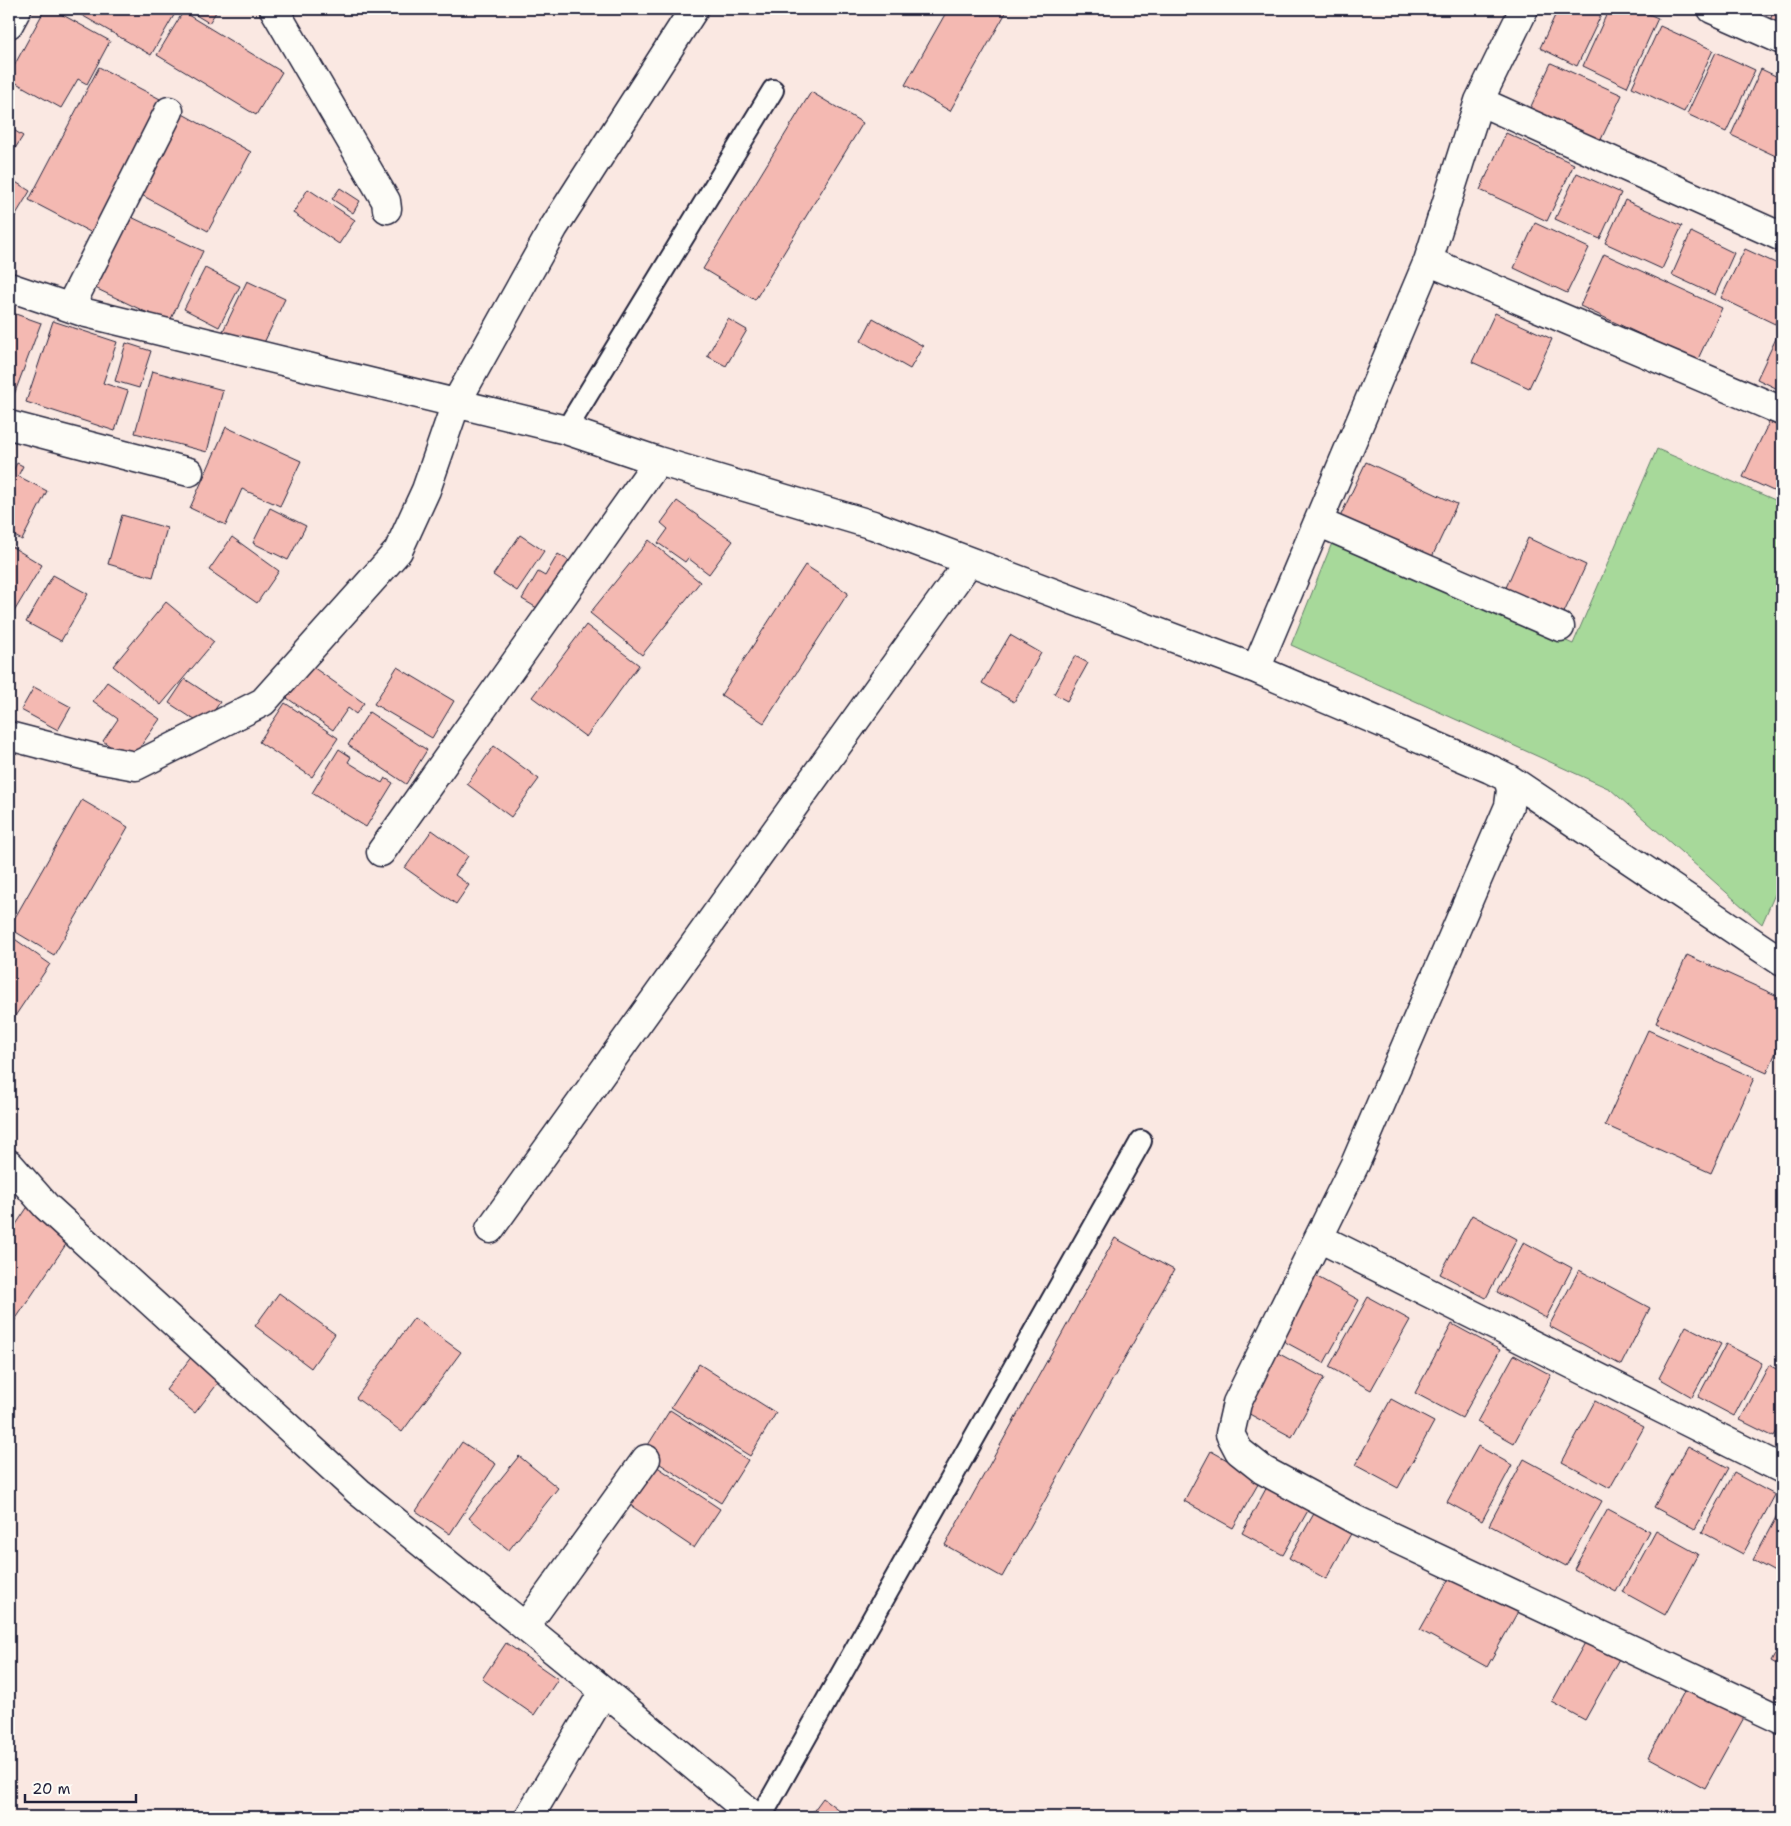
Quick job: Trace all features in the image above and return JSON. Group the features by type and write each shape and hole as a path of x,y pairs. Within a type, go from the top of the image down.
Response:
{"street":[{"path":"9,24 17,9"},
{"path":"274,9 386,201 387,210"},
{"path":"9,736 98,759 136,766 263,702 398,551 426,490 456,404 554,227 694,9"},
{"path":"1256,669 1428,261 1479,101 1524,9"},
{"path":"1712,9 1782,40"},
{"path":"1479,101 1782,237"},
{"path":"70,307 169,111"},
{"path":"1428,261 1782,411"},
{"path":"9,287 70,307 566,430 658,461 873,525 1256,669 1508,778 1782,962"},
{"path":"9,425 189,472"},
{"path":"381,852 658,461"},
{"path":"1318,522 1560,627"},
{"path":"490,1229 969,562"},
{"path":"1508,778 1511,790 1509,806 1356,1164 1237,1403 1230,1434 1239,1451 1263,1470 1356,1520 1782,1720"},
{"path":"11,1174 359,1492 604,1691 755,1817"},
{"path":"1319,1238 1782,1470"},
{"path":"525,1627 646,1460"},
{"path":"529,1817 604,1691"}],"lane":[{"path":"566,430 773,90"},
{"path":"761,1817 1141,1141"}],"green space":[{"path":"1657,449 1782,503 1782,878 1762,924 1610,789 1291,645 1334,538 1573,644"}],"building":[{"path":"45,9 52,9 110,41 87,84 78,79 61,108 9,79 9,75"},
{"path":"71,9 175,9 177,10 151,55"},
{"path":"186,9 218,9 209,23"},
{"path":"948,9 1008,9 950,111 905,85"},
{"path":"1558,9 1604,9 1577,66 1540,48"},
{"path":"1609,9 1637,9 1658,18 1627,87 1583,66"},
{"path":"1775,9 1782,9 1782,30 1768,24"},
{"path":"183,12 282,72 256,115 157,55"},
{"path":"1660,26 1713,50 1684,112 1632,87"},
{"path":"1716,52 1755,70 1726,132 1687,114"},
{"path":"1551,63 1622,95 1597,148 1527,115"},
{"path":"99,67 162,100 92,233 29,200"},
{"path":"1761,69 1782,79 1782,153 1780,158 1731,135"},
{"path":"811,92 863,123 755,300 703,269"},
{"path":"179,112 251,152 208,231 136,192"},
{"path":"9,127 23,136 9,158"},
{"path":"1506,133 1574,164 1547,221 1480,190"},
{"path":"1577,173 1621,193 1600,239 1555,219"},
{"path":"9,178 30,191 9,226"},
{"path":"340,188 360,201 353,213 332,199"},
{"path":"308,189 355,220 339,244 293,213"},
{"path":"1625,200 1682,226 1662,269 1605,243"},
{"path":"127,215 203,251 169,323 93,287"},
{"path":"1535,223 1589,248 1567,293 1514,268"},
{"path":"1691,232 1734,253 1715,295 1672,275"},
{"path":"1745,249 1782,266 1782,309 1775,324 1721,298"},
{"path":"1604,254 1722,308 1697,361 1580,306"},
{"path":"205,268 240,286 219,327 184,309"},
{"path":"247,281 285,299 261,349 223,331"},
{"path":"10,312 41,323 12,400 9,399"},
{"path":"1495,313 1552,339 1529,388 1472,362"},
{"path":"873,318 923,346 910,369 861,341"},
{"path":"728,319 747,330 726,366 707,356"},
{"path":"53,321 117,342 103,383 128,391 115,431 26,402"},
{"path":"1779,332 1782,333 1782,391 1757,379"},
{"path":"126,343 151,351 139,388 115,381"},
{"path":"152,371 223,390 207,452 135,433"},
{"path":"1769,422 1782,428 1782,495 1743,477"},
{"path":"226,427 301,461 280,506 242,489 226,525 190,508"},
{"path":"1366,462 1457,504 1431,559 1340,517"},
{"path":"17,463 23,466 18,476 47,491 22,540 9,533 9,479"},
{"path":"677,501 733,541 709,574 688,558 685,562 658,543 668,529 661,523"},
{"path":"270,508 306,526 288,560 253,543"},
{"path":"122,515 167,528 153,577 108,564"},
{"path":"520,535 544,551 517,591 493,575"},
{"path":"232,537 279,571 257,603 209,570"},
{"path":"1528,538 1586,565 1561,619 1504,592"},
{"path":"649,540 700,582 642,655 590,613"},
{"path":"9,545 42,565 12,615 9,613"},
{"path":"558,554 571,562 542,611 522,599 538,572 545,576"},
{"path":"805,565 848,593 764,723 721,695"},
{"path":"53,575 88,594 61,641 26,622"},
{"path":"166,602 214,642 161,705 113,666"},
{"path":"586,625 639,665 586,737 532,697"},
{"path":"1010,635 1041,653 1014,702 982,683"},
{"path":"1075,656 1088,663 1067,701 1054,694"},
{"path":"310,665 364,703 356,714 348,708 333,730 287,698"},
{"path":"397,667 454,701 432,738 374,704"},
{"path":"185,679 220,702 204,726 169,703"},
{"path":"107,682 160,719 130,761 103,741 118,719 93,701"},
{"path":"34,687 71,707 58,730 21,710"},
{"path":"285,703 338,738 312,777 259,742"},
{"path":"369,712 427,750 406,784 348,745"},
{"path":"494,746 539,779 511,817 467,784"},
{"path":"339,749 351,757 348,762 382,783 385,778 393,783 366,827 312,793"},
{"path":"82,800 128,827 54,955 9,928"},
{"path":"432,830 468,856 455,875 469,885 456,904 405,868"},
{"path":"9,935 50,964 9,1025"},
{"path":"1687,955 1782,998 1782,1038 1767,1073 1656,1023"},
{"path":"1648,1030 1754,1078 1711,1173 1605,1125"},
{"path":"29,1205 73,1234 11,1326 9,1325 9,1235"},
{"path":"1472,1215 1517,1239 1486,1298 1440,1274"},
{"path":"1115,1238 1174,1270 1002,1577 945,1545"},
{"path":"1524,1242 1572,1268 1546,1318 1497,1292"},
{"path":"1579,1270 1650,1308 1621,1365 1549,1326"},
{"path":"1310,1273 1359,1300 1324,1363 1276,1337"},
{"path":"279,1293 335,1334 311,1368 255,1326"},
{"path":"1368,1297 1410,1320 1371,1390 1329,1367"},
{"path":"414,1318 461,1352 402,1432 356,1398"},
{"path":"1452,1324 1500,1350 1462,1418 1415,1393"},
{"path":"1686,1326 1721,1344 1692,1397 1659,1378"},
{"path":"1726,1344 1762,1363 1734,1416 1698,1397"},
{"path":"1274,1351 1324,1378 1292,1437 1242,1410"},
{"path":"1514,1355 1551,1375 1514,1443 1477,1422"},
{"path":"192,1356 222,1378 195,1413 166,1390"},
{"path":"699,1364 776,1413 750,1456 671,1407"},
{"path":"1769,1365 1782,1372 1782,1421 1774,1437 1740,1420"},
{"path":"1391,1399 1434,1422 1398,1488 1355,1465"},
{"path":"1595,1401 1644,1427 1610,1488 1562,1462"},
{"path":"670,1410 748,1460 721,1503 643,1453"},
{"path":"462,1442 496,1464 450,1534 416,1511"},
{"path":"1478,1446 1512,1465 1482,1521 1447,1502"},
{"path":"1688,1446 1729,1468 1695,1529 1654,1507"},
{"path":"1211,1451 1261,1479 1233,1528 1184,1501"},
{"path":"519,1456 558,1488 509,1550 469,1518"},
{"path":"1524,1459 1602,1501 1566,1566 1489,1525"},
{"path":"653,1464 720,1509 694,1548 627,1503"},
{"path":"1734,1473 1775,1495 1743,1554 1702,1532"},
{"path":"1268,1485 1310,1507 1283,1555 1242,1533"},
{"path":"1782,1506 1782,1576 1753,1560"},
{"path":"1608,1509 1649,1531 1616,1592 1574,1569"},
{"path":"1316,1510 1353,1530 1326,1579 1289,1558"},
{"path":"1656,1531 1698,1554 1665,1615 1623,1592"},
{"path":"1453,1571 1520,1608 1487,1667 1420,1630"},
{"path":"1587,1639 1620,1657 1585,1720 1552,1702"},
{"path":"1782,1641 1782,1668 1771,1662"},
{"path":"506,1643 558,1679 534,1715 482,1679"},
{"path":"1689,1683 1746,1714 1705,1788 1648,1757"},
{"path":"823,1798 848,1817 809,1817"}]}
